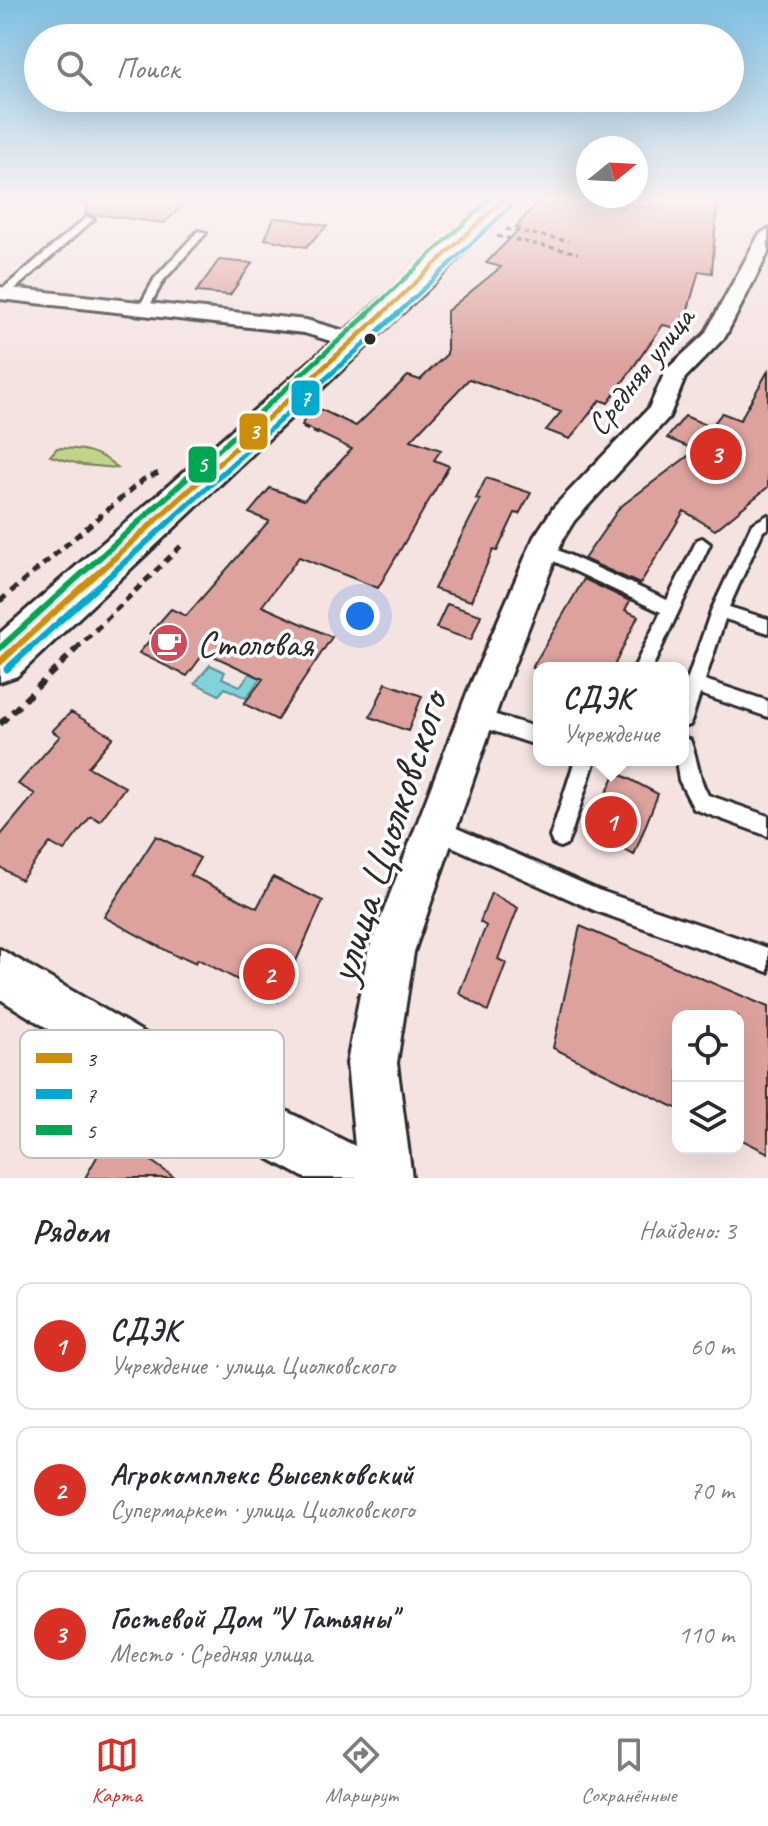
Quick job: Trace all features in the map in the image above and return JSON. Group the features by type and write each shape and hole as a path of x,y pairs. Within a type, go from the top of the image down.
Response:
{"main road":[{"path":"0,662 188,490 282,418 354,341 458,253"}],"street":[{"name":"Средняя улица","path":"547,544 564,514 660,411 674,375 714,337 758,253"},
{"path":"1,293 306,327 354,341"},
{"name":"улица Циолковского","path":"385,1178 372,1063 391,952 476,717 547,544"},
{"path":"0,972 96,1030"},
{"path":"284,1138 360,1178"}],"lane":[{"path":"1,293 49,253"},
{"path":"143,309 159,280 183,253"},
{"path":"689,702 719,611 757,528 768,520"},
{"path":"547,544 671,609"},
{"path":"646,662 702,544"},
{"path":"719,611 768,626"},
{"path":"695,684 768,709"},
{"path":"476,717 533,735"},
{"path":"560,837 583,766"},
{"path":"687,766 689,780 701,802 768,826"},
{"path":"436,829 596,900 768,960"}],"path":[{"path":"282,418 322,435"}],"green space":[{"path":"57,448 90,452 118,468 83,465 50,456"}],"water":[{"path":"210,665 225,672 222,678 240,686 251,672 261,677 246,698 225,688 219,695 195,683"}],"building":[{"path":"496,253 713,253 712,273 699,271 687,313 676,328 663,325 608,403 600,400 570,439 546,430 561,412 469,379 411,440 441,450 434,460 449,466 378,588 299,557 262,606 332,637 277,720 244,704 263,679 205,652 187,676 139,653 154,635 150,633 171,609 186,616 269,521 249,513 270,488 304,500 352,449 302,425 311,405 356,426 408,376 420,380 447,354 447,311 501,267 486,263"},
{"path":"219,260 252,263 230,295 196,292"},
{"path":"768,371 768,487 715,530 684,511 640,584 584,559 620,507 696,450 667,438 685,416 711,427 722,413 740,420"},
{"path":"486,478 531,493 519,514 515,513 497,551 493,550 471,601 434,589 480,500 476,499"},
{"path":"584,579 630,601 625,610 638,616 616,662 536,662"},
{"path":"447,604 481,615 471,640 436,628"},
{"path":"386,683 422,696 408,731 370,717"},
{"path":"71,712 113,737 88,767 125,787 100,821 91,816 64,851 50,843 21,880 0,867 0,836 35,794 18,784 60,736 52,731"},
{"path":"616,772 658,794 634,855 590,830"},
{"path":"156,836 200,858 190,875 257,908 273,877 323,901 278,1001 198,959 196,963 180,958 104,917"},
{"path":"491,893 518,908 498,959 506,963 488,1011 459,993 486,926 480,922"},
{"path":"580,926 768,1007 768,1153 744,1141 744,1010 672,1010 672,1106 553,1048"},
{"path":"96,1158 147,1158 175,1178 85,1178"}],"transit line":[{"name":"5","path":"0,648 434,253"},
{"name":"3","path":"0,662 449,253"},
{"name":"7","path":"7,669 463,253"}],"place":[{"name":"Гостевой Дом \"У Татьяны\"","path":"716,454"},
{"name":"Столовая","path":"169,643"},
{"name":"СДЭК","path":"611,822"},
{"name":"Агрокомплекс Выселковский","path":"269,974"}]}
